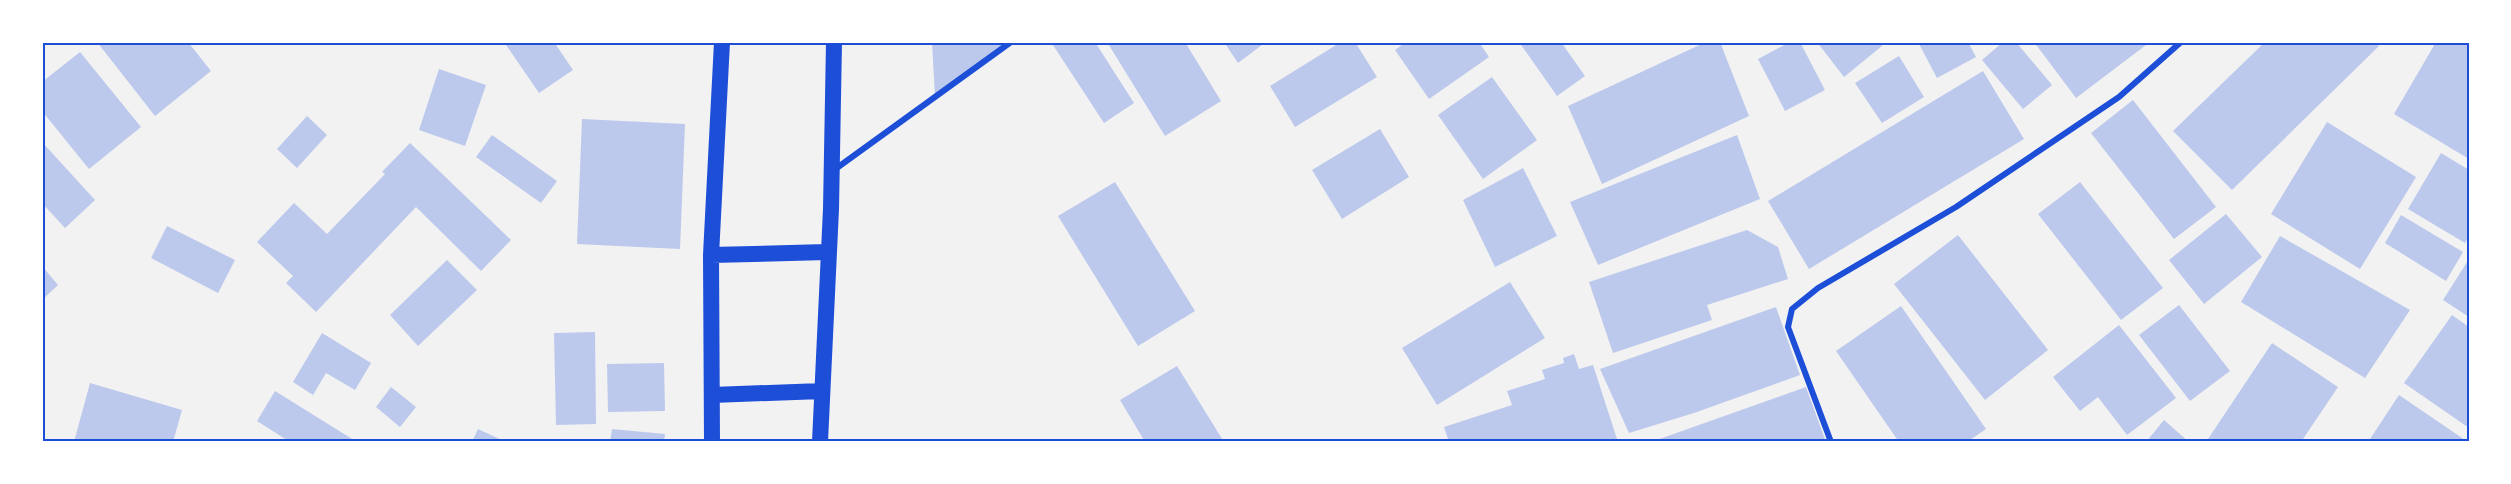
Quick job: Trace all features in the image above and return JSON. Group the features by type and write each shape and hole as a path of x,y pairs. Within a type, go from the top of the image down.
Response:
{"highway":[{"path":"712,442 711,255 722,42"},
{"path":"820,442 832,172 834,42"},
{"path":"711,255 827,252"},
{"path":"712,395 822,390"}],"street":[{"path":"832,172 1011,42"},
{"path":"1831,442 1788,327 1792,309 1818,288 1956,207 2119,97 2181,42"}],"building":[{"path":"97,42 188,42 211,71 155,116"},
{"path":"504,42 554,42 573,70 539,93"},
{"path":"932,42 1013,42 935,97"},
{"path":"1051,42 1095,42 1134,103 1104,123"},
{"path":"1107,42 1185,42 1221,101 1165,136"},
{"path":"1224,42 1266,42 1238,63"},
{"path":"1341,42 1355,42 1377,77 1295,127 1270,86"},
{"path":"1406,42 1479,42 1489,57 1429,99 1395,50"},
{"path":"1519,42 1561,42 1585,76 1557,96"},
{"path":"1706,42 1720,42 1749,116 1602,184 1568,106"},
{"path":"1790,42 1800,42 1825,90 1785,111 1758,59"},
{"path":"1817,42 1879,42 1882,46 1844,77"},
{"path":"1918,42 1968,42 1976,57 1937,78"},
{"path":"2003,42 2016,42 2052,85 2023,109 1982,60"},
{"path":"2034,42 2150,42 2076,98"},
{"path":"2265,42 2375,42 2379,46 2232,190 2173,131"},
{"path":"2436,42 2469,42 2469,159 2394,114"},
{"path":"80,52 141,127 89,169 42,111 42,82"},
{"path":"1899,56 1924,97 1882,123 1855,83"},
{"path":"439,69 486,85 465,146 419,130"},
{"path":"1983,71 2024,139 1809,269 1768,201"},
{"path":"1492,77 1537,140 1483,179 1438,115"},
{"path":"2133,100 2216,207 2174,239 2091,133"},
{"path":"307,116 327,135 297,168 277,149"},
{"path":"582,119 685,124 680,249 577,244"},
{"path":"2327,122 2416,177 2360,269 2271,214"},
{"path":"1380,129 1409,177 1342,219 1312,170"},
{"path":"492,135 557,181 541,203 476,157"},
{"path":"1737,135 1760,199 1598,265 1570,202"},
{"path":"42,142 95,200 65,228 42,203"},
{"path":"410,143 511,240 481,271 416,207 316,312 286,283 293,276 257,242 294,203 327,234 385,174 382,172"},
{"path":"2441,153 2469,170 2469,236 2465,243 2408,209"},
{"path":"1523,168 1557,236 1495,267 1463,200"},
{"path":"1115,182 1195,311 1138,346 1058,216"},
{"path":"2080,182 2163,288 2121,320 2038,214"},
{"path":"2226,214 2262,257 2204,304 2169,260"},
{"path":"2401,215 2463,252 2446,281 2385,243"},
{"path":"167,226 235,260 218,293 151,258"},
{"path":"1747,230 1778,247 1788,279 1707,305 1712,320 1613,353 1589,282"},
{"path":"1958,235 2048,350 1985,400 1894,284"},
{"path":"2280,236 2410,310 2365,378 2241,302"},
{"path":"2469,259 2469,317 2443,300"},
{"path":"447,260 477,290 418,346 390,315"},
{"path":"42,266 58,285 42,300"},
{"path":"1510,282 1545,338 1437,405 1402,348"},
{"path":"2179,305 2230,371 2190,401 2139,335"},
{"path":"1901,306 1986,429 1967,442 1899,442 1836,351"},
{"path":"1776,307 1800,375 1694,413 1629,433 1600,369"},
{"path":"2452,315 2469,327 2469,428 2404,383"},
{"path":"2119,325 2176,398 2127,435 2098,397 2080,411 2053,377"},
{"path":"595,332 596,424 556,425 554,333"},
{"path":"322,333 371,363 355,390 326,373 313,395 293,382"},
{"path":"2272,343 2338,387 2301,442 2212,442 2208,439"},
{"path":"1574,354 1579,369 1593,365 1618,442 1449,442 1444,427 1512,405 1507,391 1545,379 1542,370 1564,363 1563,358"},
{"path":"664,363 665,411 608,412 607,364"},
{"path":"1177,366 1224,442 1145,442 1120,400"},
{"path":"90,383 182,410 173,442 74,442"},
{"path":"391,387 416,407 400,427 376,407"},
{"path":"1806,387 1826,442 1651,442"},
{"path":"275,391 357,442 290,442 257,421"},
{"path":"2399,395 2468,442 2368,442"},
{"path":"2164,420 2189,442 2146,442"},
{"path":"478,429 506,442 472,442"},
{"path":"612,429 665,434 664,442 610,442"}]}
